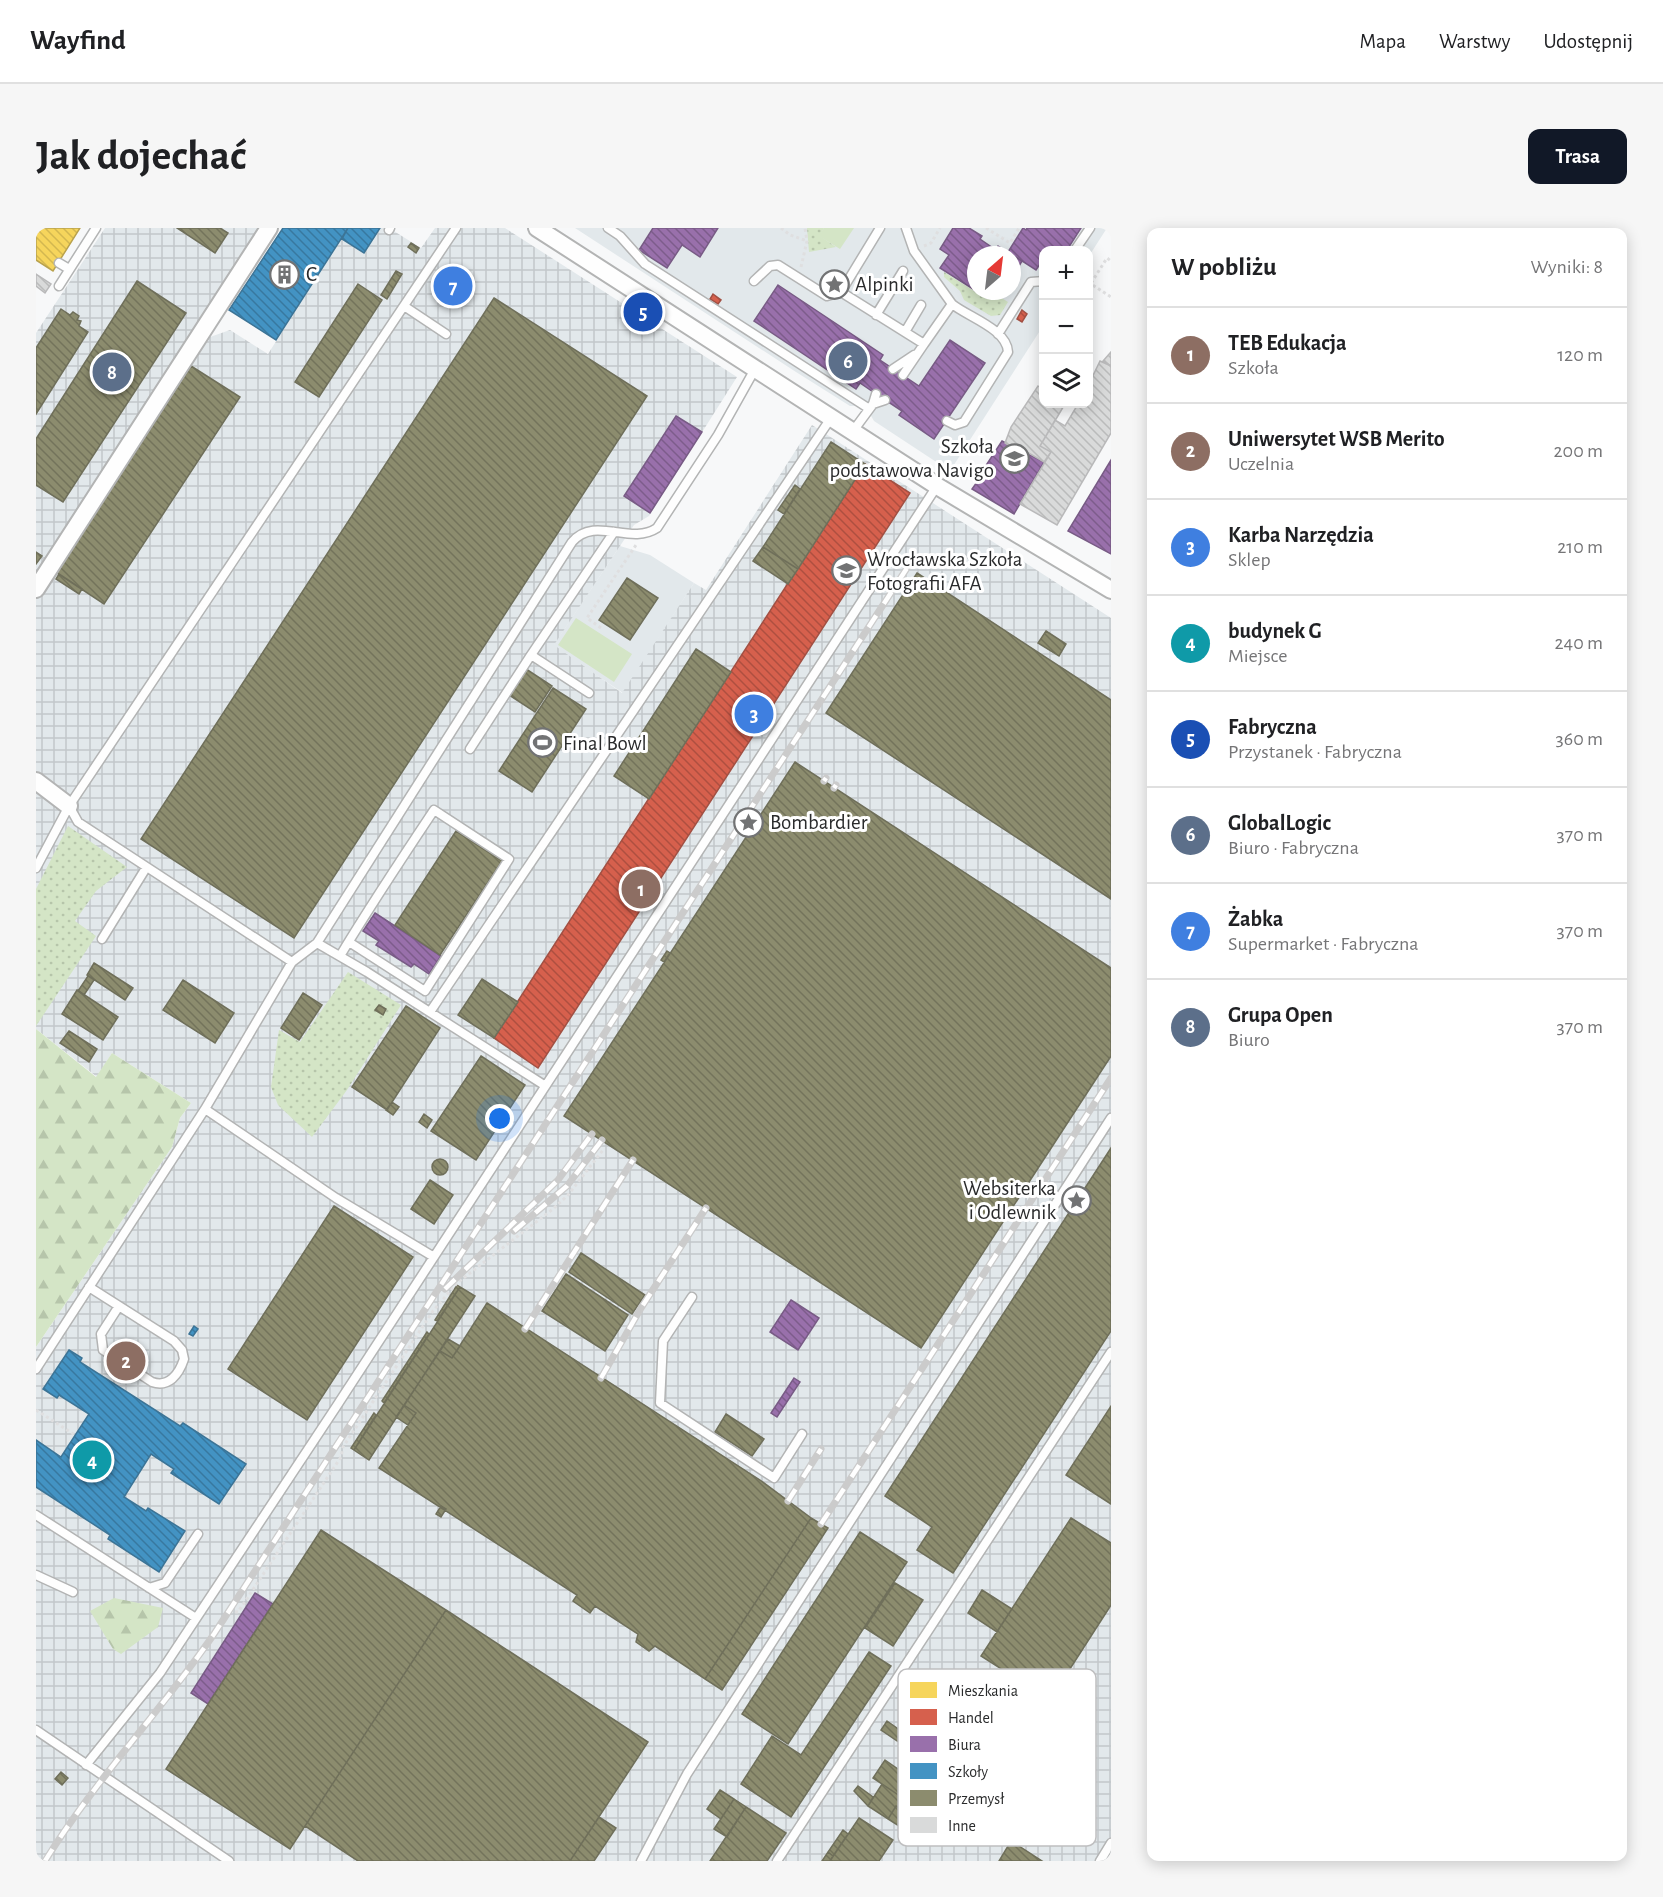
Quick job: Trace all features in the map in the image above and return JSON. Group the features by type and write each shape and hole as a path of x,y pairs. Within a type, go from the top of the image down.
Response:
{"street":[{"path":"36,590 269,228"},
{"path":"537,228 937,486 1111,590"},
{"path":"36,781 69,806"}],"lane":[{"path":"58,286 96,228"},
{"path":"36,868 69,806 456,228"},
{"path":"608,228 620,236 645,264 870,406"},
{"path":"754,281 770,266 778,265 826,296 841,292 880,228"},
{"path":"906,228 914,251 952,304 998,334 1005,340 1008,352 963,422 955,425 946,421"},
{"path":"1079,246 1090,228"},
{"path":"59,263 69,269"},
{"path":"876,315 903,271"},
{"path":"998,334 1031,282 1039,281"},
{"path":"841,292 924,345"},
{"path":"903,375 952,304"},
{"path":"905,332 921,305"},
{"path":"404,306 446,334"},
{"path":"893,369 917,353"},
{"path":"36,1369 205,1109 292,962 317,943 573,542 585,531 639,535 657,528 718,435 756,369"},
{"path":"852,431 876,394"},
{"path":"870,406 885,400"},
{"path":"430,1012 831,418"},
{"path":"86,1765 160,1673 937,486"},
{"path":"470,749 614,532"},
{"path":"531,655 589,693"},
{"path":"69,806 78,822 292,962"},
{"path":"340,956 349,942 434,810 509,860 425,991 349,942"},
{"path":"102,939 146,868"},
{"path":"317,943 544,1085"},
{"path":"205,1109 336,1198 434,1257"},
{"path":"641,1861 687,1774 1111,1118"},
{"path":"88,1287 118,1306 179,1345 184,1359 170,1381 160,1384 152,1382 103,1350 101,1335 118,1306"},
{"path":"692,1297 663,1341 660,1403 774,1478 802,1434"},
{"path":"903,1669 1111,1352"},
{"path":"36,1515 196,1618"},
{"path":"149,1588 165,1583 198,1534"},
{"path":"36,1575 73,1592"},
{"path":"777,1861 898,1677"},
{"path":"36,1730 229,1861"},
{"path":"1100,1861 1111,1843"}],"path":[{"path":"781,228 790,235 807,241"},
{"path":"796,276 804,261 807,241 805,228"},
{"path":"914,251 931,243 940,228"},
{"path":"986,228 1010,243 1019,228"},
{"path":"924,246 928,256"},
{"path":"1093,279 1107,258 1111,261"},
{"path":"1093,287 1111,297"},
{"path":"601,628 587,618 617,570 633,551 639,535"},
{"path":"229,1611 238,1612 341,1457 343,1447 376,1396 434,1311 457,1283 553,1209 574,1188 603,1150"},
{"path":"371,1392 376,1396"},
{"path":"36,1410 75,1435"}],"shaded area":[{"path":"105,228 258,228 63,538 74,546 210,337 230,330 268,354 348,228 389,228 421,248 435,228 505,228 737,377 649,516 634,525 554,645 622,693 694,583 706,590 812,425 1111,618 1111,1861 36,1861 36,1347 172,1147 180,1118 191,1103 112,1053 97,1077 36,1029 36,333"},
{"path":"575,228 1107,228 1093,250 1093,246 1039,246 1039,332 950,471 874,421 870,414 858,406 850,406"},
{"path":"620,546 650,555 694,583 623,693 553,646"}],"green space":[{"path":"807,228 824,228 820,236 836,247 809,252"},
{"path":"824,228 854,228 840,249 819,236"},
{"path":"944,272 967,286 967,300 1005,300 1008,302 1000,315 991,316 964,300 960,291 944,277"},
{"path":"576,618 632,654 614,682 558,645"},
{"path":"68,826 127,867 96,891 75,921 96,936 36,1026 36,889"},
{"path":"348,972 401,1005 347,1090 312,1137 278,1105 271,1087 279,1030 300,1042"},
{"path":"36,1029 96,1077 112,1053 191,1103 180,1118 172,1147 36,1347"},
{"path":"114,1598 163,1608 158,1627 121,1654 113,1649 90,1611"}],"building: Mieszkania":[{"path":"36,228 80,228 53,271 36,260"}],"building: Handel":[{"path":"458,274 474,285 461,306 444,295"},
{"path":"713,294 721,300 718,304 710,299"},
{"path":"1022,310 1027,314 1022,322 1017,319"},
{"path":"865,464 910,493 538,1068 494,1038"}],"building: Biura":[{"path":"653,228 718,228 700,257 682,245 667,268 639,250"},
{"path":"953,228 969,228 982,236 980,239 990,246 967,246 967,285 940,268 949,255 940,249"},
{"path":"1023,228 1026,230 1027,228 1081,228 1070,246 1039,246 1039,266 1036,270 1021,260 1021,246 1012,246"},
{"path":"778,285 883,355 880,360 919,386 950,340 985,363 934,439 899,415 902,411 860,383 856,389 754,321"},
{"path":"676,416 702,432 650,513 624,496"},
{"path":"1002,441 1044,462 1014,514 972,489"},
{"path":"1111,460 1111,554 1068,531"},
{"path":"375,913 441,956 429,974 414,964 411,967 376,945 379,941 363,931"},
{"path":"791,1300 819,1318 798,1350 770,1332"},
{"path":"794,1378 800,1382 777,1417 771,1413"},
{"path":"255,1593 273,1604 208,1704 191,1693"}],"building: Szkoły":[{"name":"C","path":"283,228 348,228 276,340 229,310"},
{"path":"348,228 380,228 364,253 342,239"},
{"path":"194,1326 198,1329 193,1336 189,1334"},
{"path":"69,1350 82,1358 80,1362 180,1426 183,1423 246,1464 219,1504 171,1473 174,1469 151,1454 124,1497 146,1511 148,1508 185,1531 159,1572 108,1539 110,1535 36,1487 36,1440 61,1457 89,1414 59,1395 57,1398 43,1389"}],"building: Przemysł":[{"path":"177,228 220,228 228,233 215,253"},
{"path":"411,243 419,248 416,253 408,247"},
{"path":"396,271 402,274 387,299 381,295"},
{"path":"137,281 186,313 63,502 36,485 36,439"},
{"path":"358,284 382,300 319,397 295,382"},
{"path":"494,298 647,396 294,938 141,839"},
{"path":"61,309 70,315 73,312 79,316 77,320 81,321 79,326 88,332 36,414 36,348"},
{"path":"191,366 240,397 104,604 57,573"},
{"path":"831,442 865,464 798,569 763,547"},
{"path":"795,485 800,489 784,514 778,510"},
{"path":"763,547 798,569 788,584 753,561"},
{"path":"36,552 42,556 36,564"},
{"path":"917,573 1111,700 1111,899 826,713"},
{"path":"59,574 82,589 79,594 56,579"},
{"path":"627,578 658,598 630,640 599,620"},
{"path":"1046,631 1066,644 1059,656 1038,643"},
{"path":"696,649 731,672 649,799 614,776"},
{"path":"526,669 552,686 535,712 509,695"},
{"path":"553,688 586,709 532,792 499,771"},
{"path":"795,762 1111,968 1111,1056 921,1348 564,1116"},
{"path":"749,825 752,827 746,836 743,834"},
{"path":"456,831 502,861 440,955 395,925"},
{"path":"667,951 670,953 664,962 661,960"},
{"path":"94,963 133,988 125,1000 87,975"},
{"path":"88,976 94,980 84,995 78,991"},
{"path":"482,979 518,1002 494,1038 458,1015"},
{"path":"183,980 234,1013 215,1043 163,1010"},
{"path":"77,990 118,1017 103,1040 62,1014"},
{"path":"303,993 322,1005 299,1040 281,1028"},
{"path":"379,1005 386,1009 383,1015 375,1010"},
{"path":"406,1006 440,1028 387,1110 352,1087"},
{"path":"69,1031 97,1049 89,1062 60,1043"},
{"path":"481,1056 525,1085 476,1160 431,1131"},
{"path":"392,1102 399,1107 393,1115 386,1110"},
{"path":"424,1114 432,1120 427,1128 419,1122"},
{"path":"1111,1148 1111,1331 953,1573 917,1550 932,1527 885,1496"},
{"path":"437,1159 443,1159 448,1167 446,1173 437,1175 432,1170 432,1164"},
{"path":"430,1180 453,1195 434,1224 411,1209"},
{"path":"334,1206 413,1257 307,1420 228,1369"},
{"path":"581,1253 645,1295 632,1314 569,1272"},
{"path":"566,1274 628,1315 605,1351 542,1311"},
{"path":"457,1285 460,1287 437,1321 435,1320"},
{"path":"460,1287 475,1296 369,1460 354,1450"},
{"path":"487,1303 760,1480 811,1518 705,1679 655,1646 649,1651 636,1642 638,1634 595,1606 590,1613 573,1601 577,1595 379,1468 416,1413 404,1405 440,1351 452,1358"},
{"path":"427,1332 429,1334 384,1403 382,1401"},
{"path":"448,1339 460,1346 452,1358 440,1351"},
{"path":"404,1405 416,1413 408,1425 396,1417"},
{"path":"1111,1406 1111,1504 1066,1475"},
{"path":"374,1413 376,1415 354,1450 351,1448"},
{"path":"726,1414 764,1439 752,1456 715,1432"},
{"path":"441,1506 446,1509 441,1517 436,1514"},
{"path":"811,1518 828,1528 722,1690 705,1679"},
{"path":"1071,1518 1111,1543 1111,1605 1070,1669 1001,1669 981,1656"},
{"path":"321,1530 446,1610 290,1849 166,1769"},
{"path":"860,1532 907,1562 788,1744 742,1714"},
{"path":"895,1583 923,1600 893,1646 865,1628"},
{"path":"982,1590 1012,1609 997,1632 968,1613"},
{"path":"446,1610 648,1742 570,1861 358,1861 305,1826"},
{"path":"869,1652 891,1666 791,1817 741,1784 772,1736 801,1755"},
{"path":"887,1721 898,1729 898,1742 881,1730"},
{"path":"885,1760 898,1769 898,1795 873,1778"},
{"path":"61,1772 68,1778 62,1785 55,1779"},
{"path":"882,1784 898,1795 898,1807 896,1806 888,1819 868,1806"},
{"path":"858,1786 873,1797 868,1806 854,1791"},
{"path":"720,1790 734,1799 721,1819 707,1809"},
{"path":"734,1799 746,1807 727,1837 714,1829"},
{"path":"896,1806 898,1807 898,1825 888,1819"},
{"path":"746,1807 786,1833 767,1861 710,1861"},
{"path":"599,1817 616,1828 594,1861 570,1861"},
{"path":"859,1818 893,1840 879,1861 830,1861"},
{"path":"843,1830 848,1834 833,1856 828,1852"},
{"path":"1008,1846 1019,1846 1042,1861 999,1861"},
{"path":"828,1852 833,1856 830,1861 822,1861"}],"building: Inne":[{"path":"36,274 51,284 45,293 36,286"},
{"path":"1111,352 1111,366 1103,361"},
{"path":"1100,361 1111,366 1111,433 1057,525 1020,504 1051,452 1040,446 1055,420 1065,426 1076,408 1093,408 1093,376"},
{"path":"1038,386 1039,408 1063,408 1040,446 1051,452 1044,462 1015,445 1013,448 1005,443 1011,427"}],"railway":[{"path":"45,1861 85,1802 214,1634 909,565"},
{"path":"821,1524 1111,1078"},
{"path":"445,1289 558,1180 592,1134"},
{"path":"514,1231 567,1186 602,1140"},
{"path":"525,1329 633,1160"},
{"path":"601,1378 641,1308 706,1208"},
{"path":"788,1501 821,1449"}],"place":[{"name":"C","path":"285,274"},
{"name":"Alpinki","path":"834,284"},
{"name":"Żabka","path":"453,286"},
{"name":"Fabryczna","path":"643,312"},
{"name":"GlobalLogic","path":"848,361"},
{"name":"Grupa Open","path":"112,372"},
{"name":"Szkoła podstawowa Navigo","path":"1015,458"},
{"name":"Wrocławska Szkoła Fotografii AFA","path":"846,571"},
{"name":"Karba Narzędzia","path":"754,714"},
{"name":"Final Bowl","path":"542,743"},
{"name":"Bombardier","path":"749,822"},
{"name":"TEB Edukacja","path":"641,889"},
{"name":"Websiterka i Odlewnik","path":"1077,1200"},
{"name":"Uniwersytet WSB Merito","path":"126,1361"},
{"name":"budynek G","path":"92,1460"}]}
